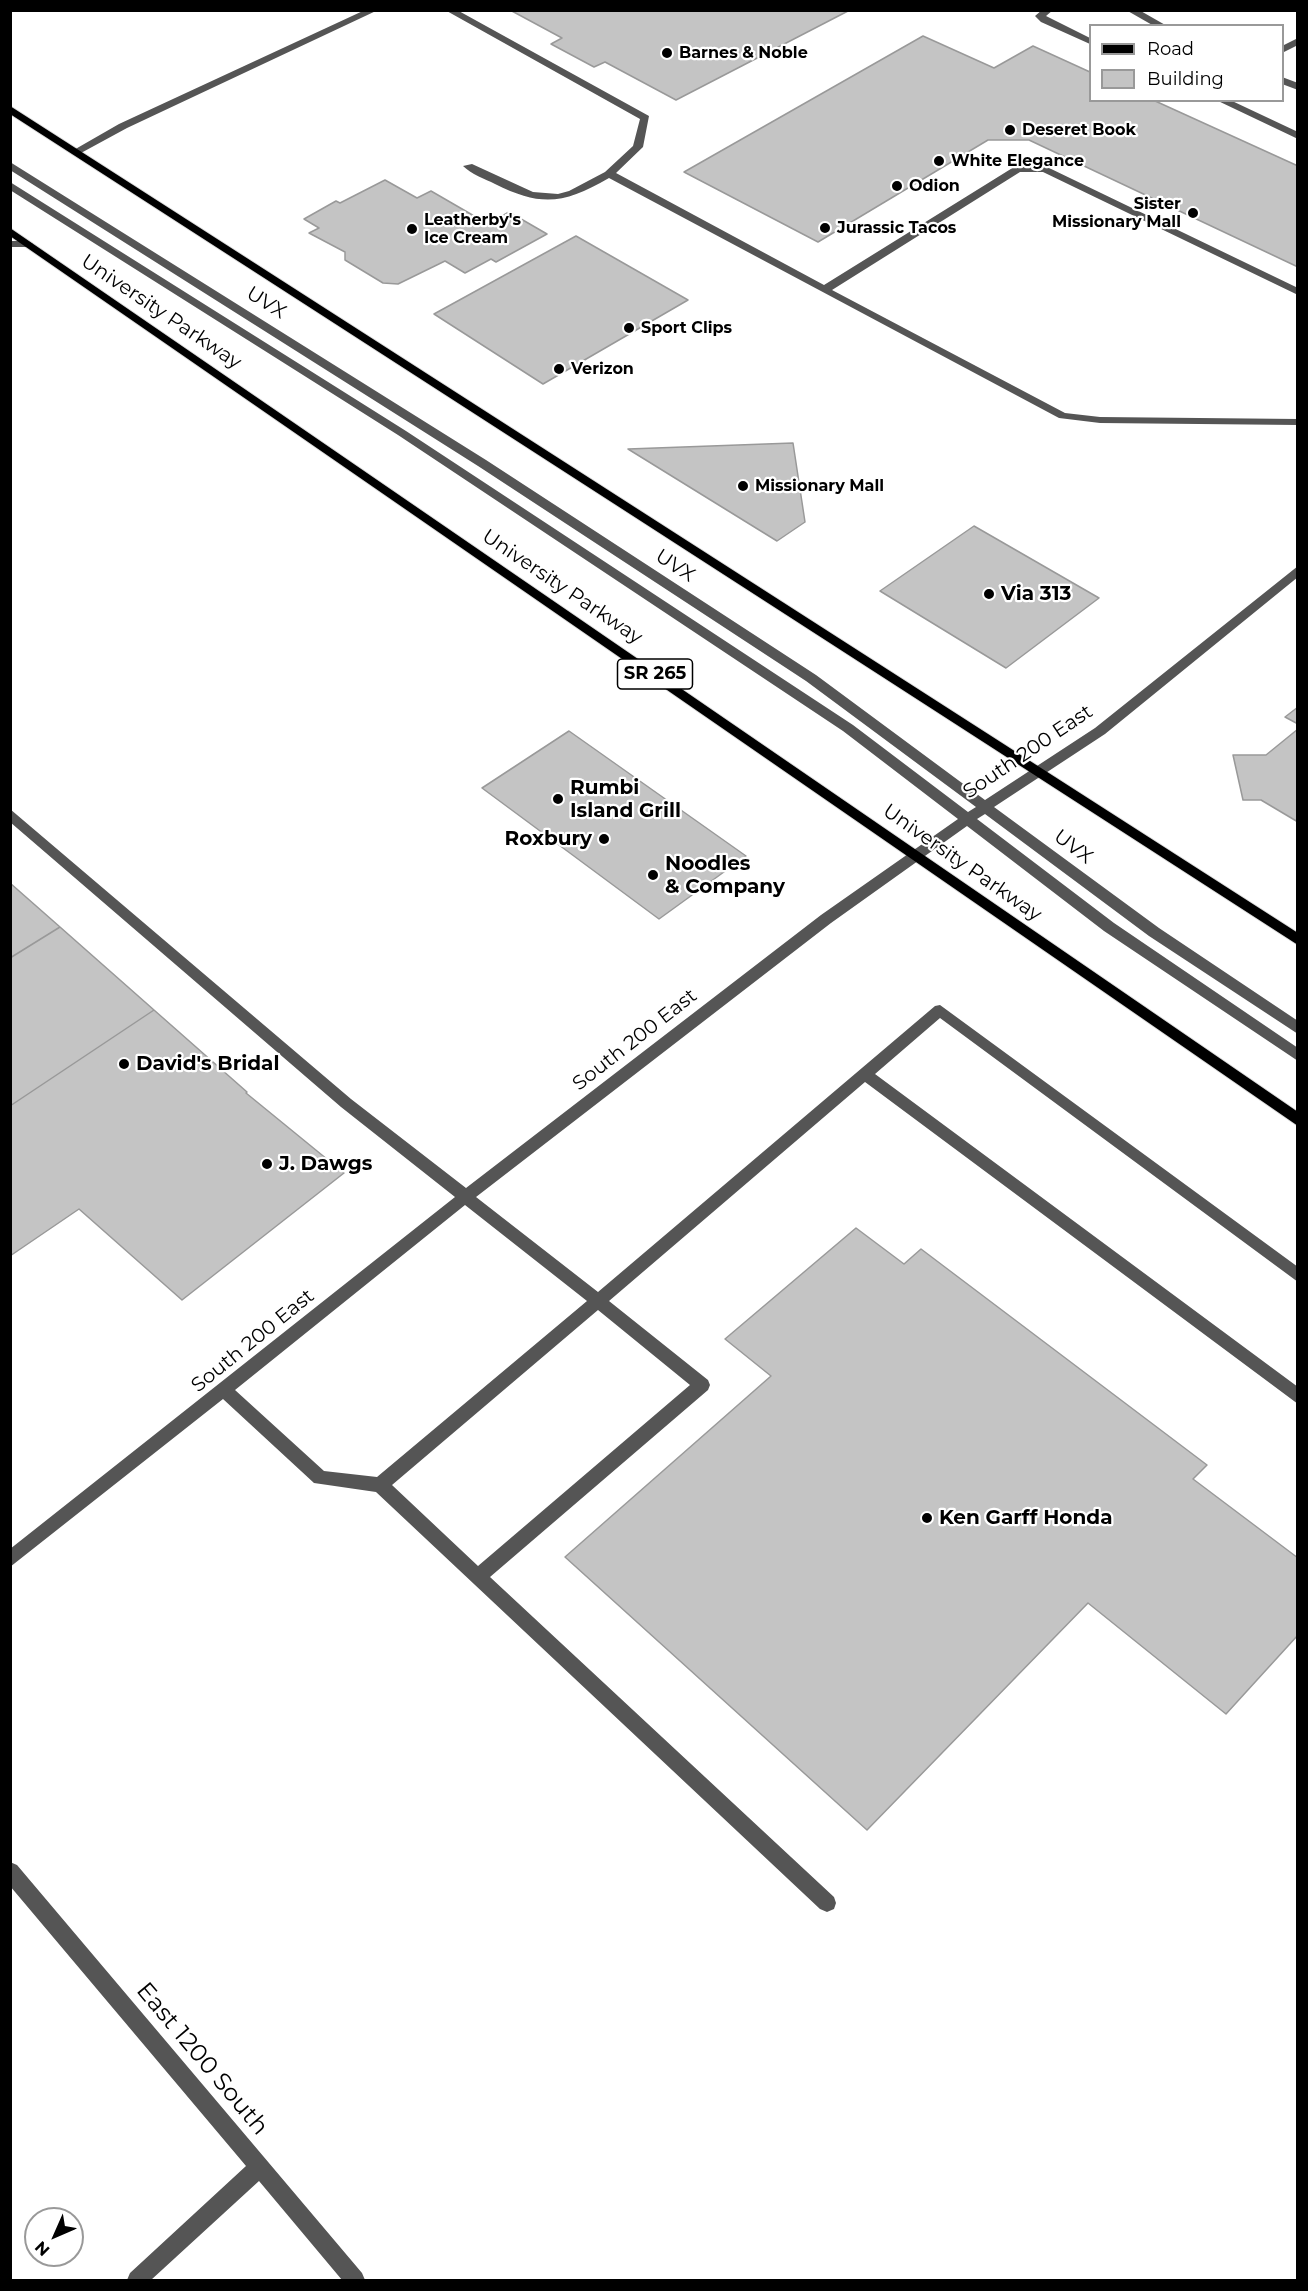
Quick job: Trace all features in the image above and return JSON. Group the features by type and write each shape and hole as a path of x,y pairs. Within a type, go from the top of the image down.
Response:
{"main road":[{"path":"10,109 1298,940"},
{"name":"University Parkway","path":"10,231 1298,1120"}],"street":[{"path":"77,151 123,126 374,10"},
{"path":"449,10 645,118 638,147 609,174 574,194 545,200 518,191 468,166"},
{"path":"1049,10 1040,16 1044,20 1089,41"},
{"path":"1131,10 1159,24"},
{"path":"1284,49 1298,41"},
{"path":"1284,81 1298,87"},
{"path":"1225,102 1298,136"},
{"name":"UVX","path":"10,165 482,463 811,678 1154,932 1298,1029"},
{"path":"826,290 1018,169 1045,169 1298,292"},
{"path":"609,174 1063,416 1100,420 1298,422"},
{"path":"10,185 392,427 848,728 1109,927 1298,1056"},
{"path":"10,244 28,244"},
{"name":"South 200 East","path":"10,1560 464,1198 816,926 986,806 1107,725 1298,570"},
{"path":"10,814 346,1103 702,1385 478,1577"},
{"path":"380,1485 940,1010 1298,1276"},
{"path":"864,1074 1298,1397"},
{"path":"224,1390 320,1478 380,1485 827,1903"},
{"name":"East 1200 South","path":"10,1871 355,2280"},
{"path":"137,2280 259,2167"}],"building":[{"name":"Barnes & Noble","path":"510,10 848,11 676,100 605,62 594,67 551,44 562,38"},
{"path":"923,36 994,68 1033,46 1089,72 1089,102 1157,102 1298,166 1298,267 1029,140 988,140 818,242 684,172"},
{"path":"385,180 417,198 431,191 488,224 509,212 547,234 496,262 491,259 465,273 445,261 398,284 383,283 345,260 345,252 309,233 319,228 304,219 336,201 340,203"},
{"path":"576,236 688,300 543,384 434,314"},
{"name":"Missionary Mall","path":"793,443 805,522 777,541 628,449"},
{"name":"Via 313","path":"974,526 1099,598 1006,668 880,591"},
{"path":"1298,707 1298,724 1285,717"},
{"path":"1298,729 1298,822 1261,800 1243,800 1233,755 1266,755"},
{"path":"569,731 746,856 659,919 482,788"},
{"path":"10,883 60,927 10,958"},
{"path":"60,927 154,1010 10,1106 10,958"},
{"path":"154,1010 246,1093 344,1173 182,1300 79,1209 10,1256 10,1106"},
{"name":"Ken Garff Honda","path":"856,1228 904,1264 921,1249 1207,1465 1193,1479 1298,1558 1298,1635 1226,1714 1088,1603 867,1830 565,1557 771,1376 725,1339"}],"place":[{"name":"Barnes & Noble","path":"667,53"},
{"name":"Deseret Book","path":"1010,130"},
{"name":"White Elegance","path":"939,161"},
{"name":"Odion","path":"897,186"},
{"name":"Sister Missionary Mall","path":"1193,213"},
{"name":"Jurassic Tacos","path":"825,228"},
{"name":"Leatherby's Ice Cream","path":"412,229"},
{"name":"Sport Clips","path":"629,328"},
{"name":"Verizon","path":"559,369"},
{"name":"Missionary Mall","path":"743,486"},
{"name":"Via 313","path":"989,594"},
{"name":"Rumbi Island Grill","path":"558,799"},
{"name":"Roxbury","path":"604,839"},
{"name":"Noodles & Company","path":"653,875"},
{"name":"David's Bridal","path":"124,1064"},
{"name":"J. Dawgs","path":"267,1164"},
{"name":"Ken Garff Honda","path":"927,1518"}]}
